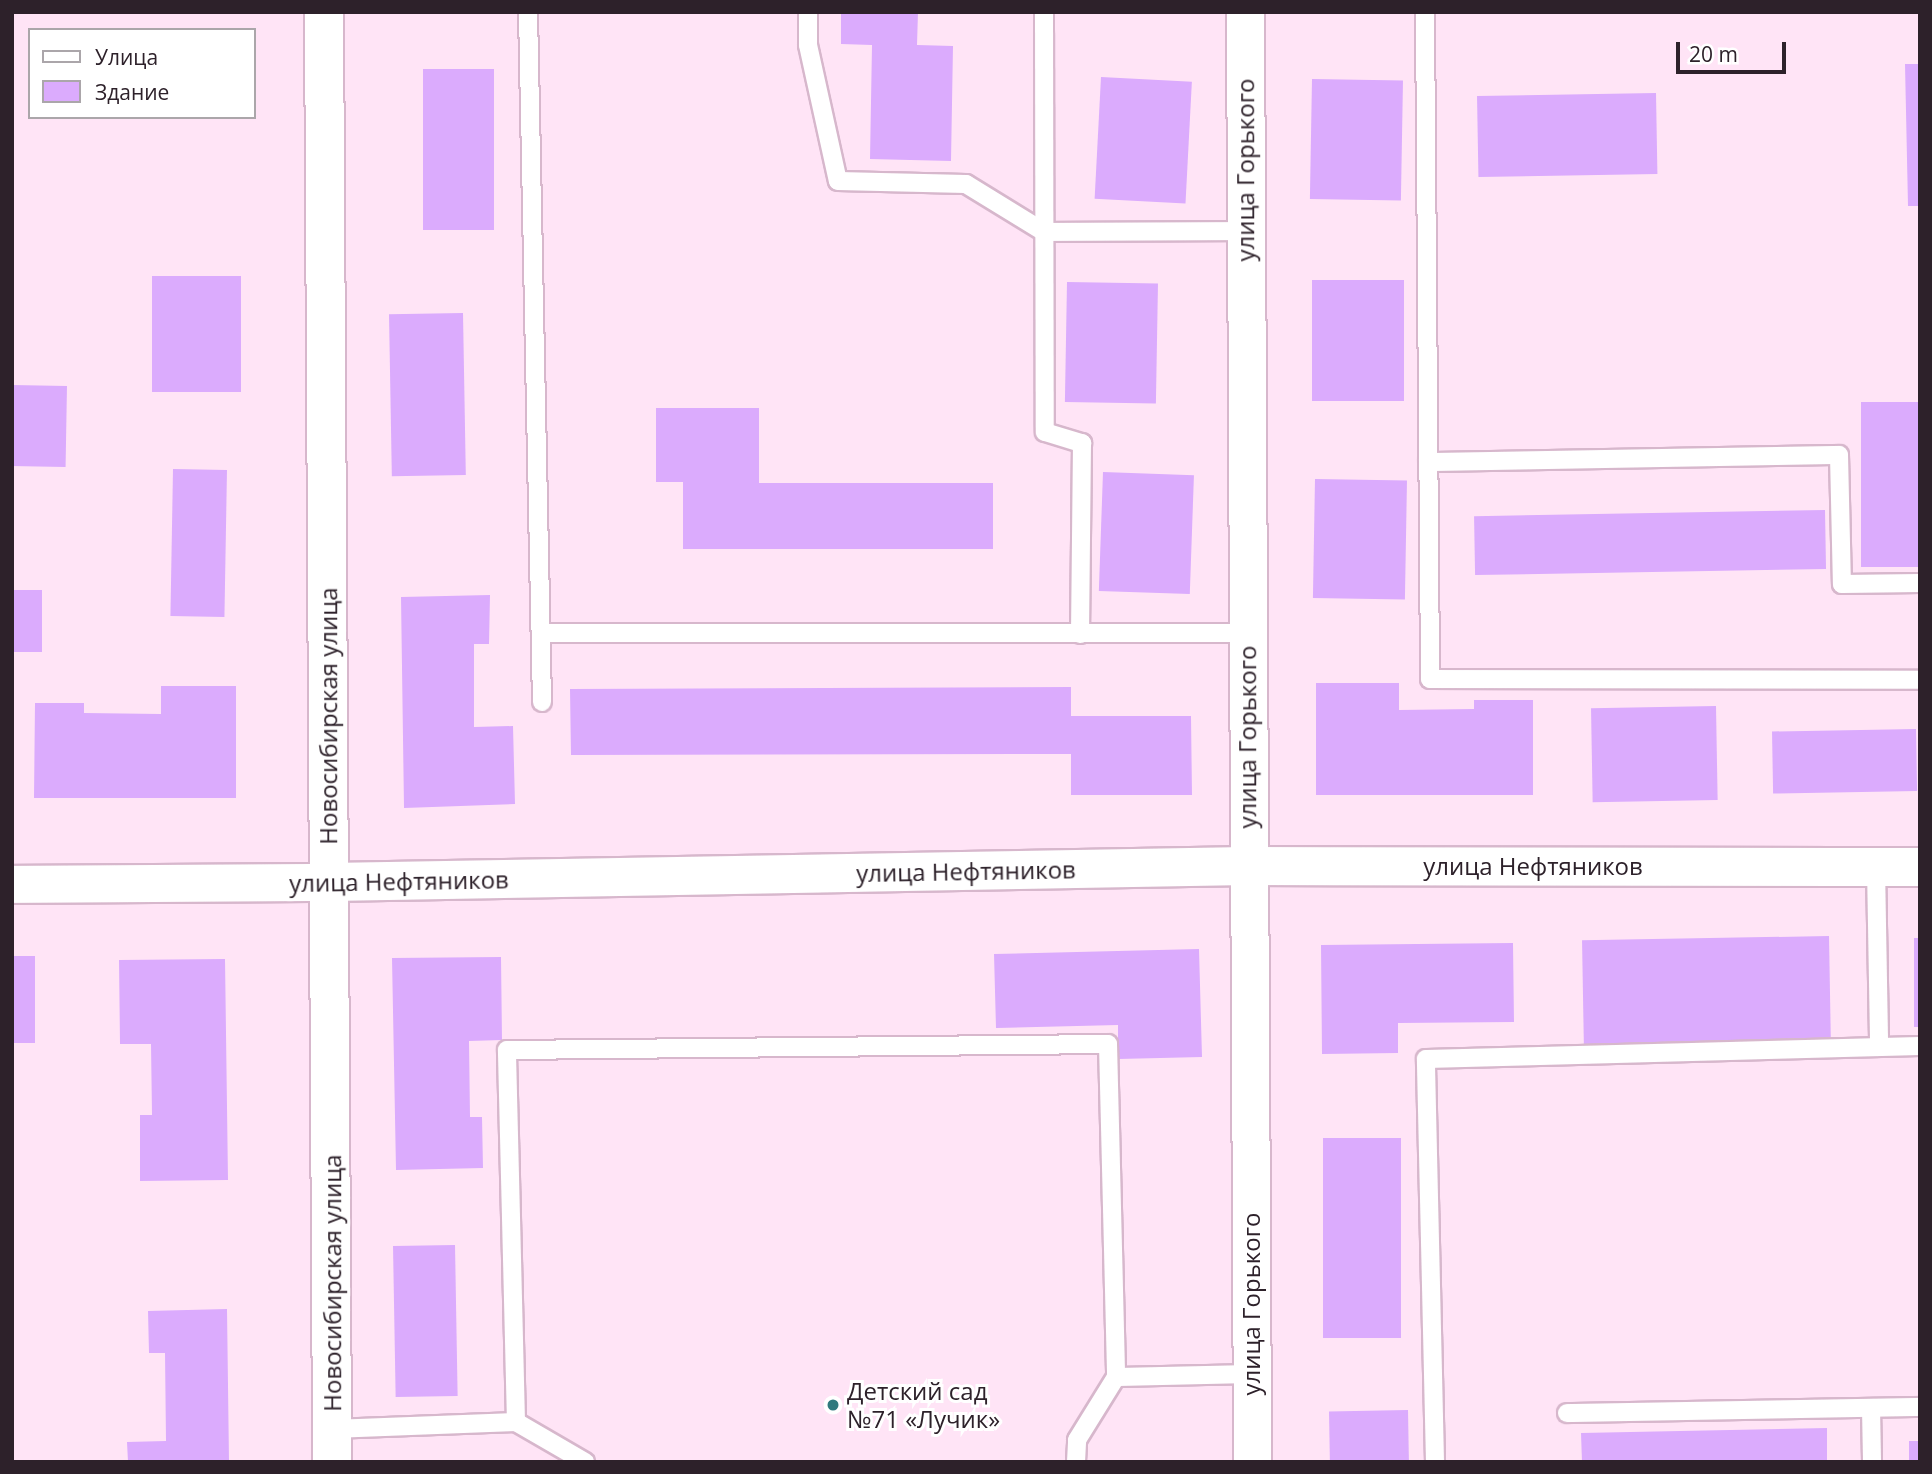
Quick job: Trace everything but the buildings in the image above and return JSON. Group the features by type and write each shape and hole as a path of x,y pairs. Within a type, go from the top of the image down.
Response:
{"main road":[{"name":"Новосибирская улица","path":"324,12 332,1445"},
{"name":"улица Нефтяников","path":"330,882 1247,866 1920,867"}],"street":[{"name":"улица Горького","path":"1245,12 1247,866 1252,1462"},
{"name":"улица Нефтяников","path":"12,884 330,882"}],"lane":[{"path":"528,12 543,633 542,702"},
{"path":"808,12 808,45 838,181 966,184 1044,232 1245,231"},
{"path":"1044,12 1045,432 1083,443 1080,634"},
{"path":"1424,12 1430,679 1920,680"},
{"path":"1428,462 1839,455 1842,584 1920,583"},
{"path":"543,633 1247,633"},
{"path":"1876,867 1879,1047"},
{"path":"516,1422 507,1050 1108,1044 1116,1377 1077,1440 1076,1462"},
{"path":"1435,1462 1426,1059 1920,1046"},
{"path":"1116,1377 1252,1374"},
{"path":"1567,1413 1920,1407"},
{"path":"1871,1408 1872,1462"},
{"path":"332,1445 516,1422 585,1462"}],"place":[{"name":"Детский сад №71 «Лучик»","path":"833,1405"}]}
